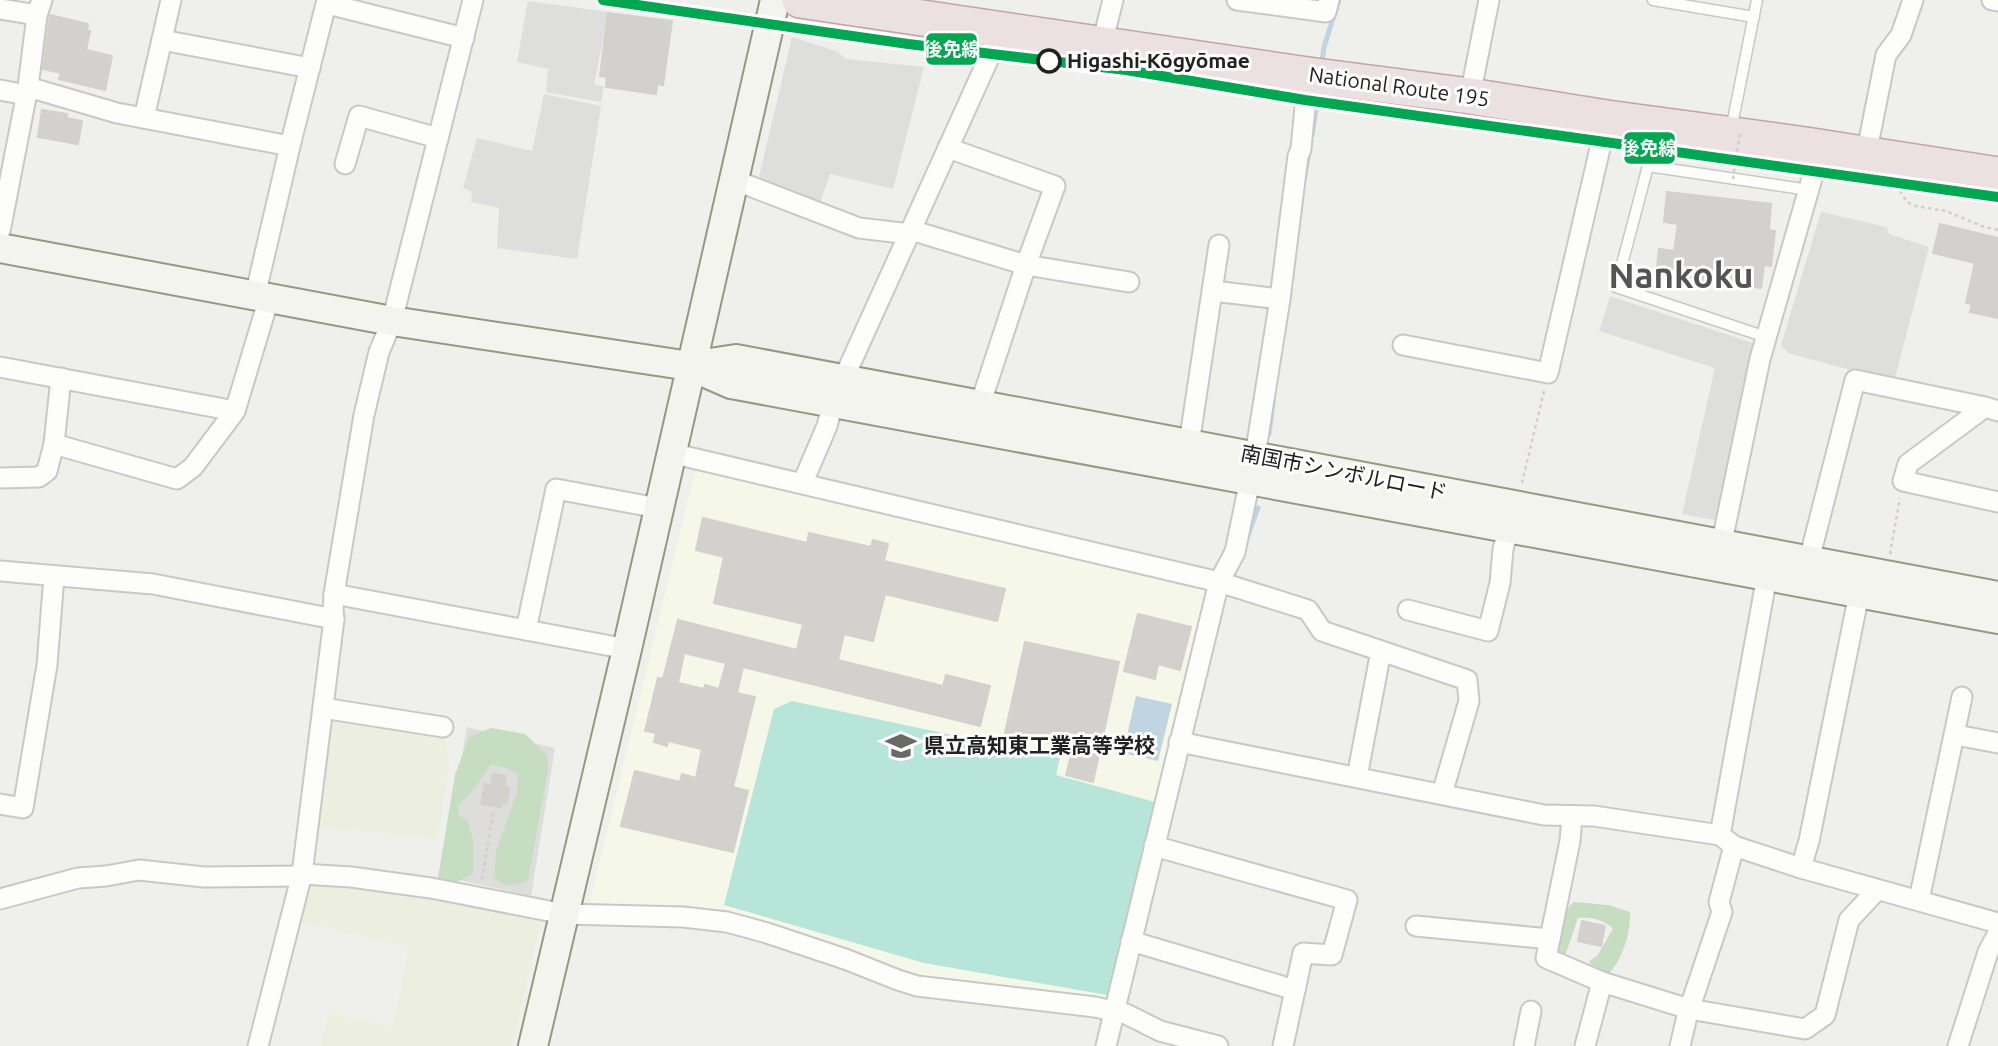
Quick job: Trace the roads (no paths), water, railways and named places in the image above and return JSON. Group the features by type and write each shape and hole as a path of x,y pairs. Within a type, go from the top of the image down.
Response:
{"highway":[{"name":"National Route 195","path":"800,0 1607,118 1735,133 1998,175"}],"street":[{"path":"144,118 171,0"},
{"path":"258,1046 301,875 334,619 334,594 364,415 379,352 392,321 473,0"},
{"path":"533,1046 775,0"},
{"path":"1102,44 1113,0"},
{"path":"1237,0 1326,12 1329,0"},
{"path":"1470,96 1489,0"},
{"path":"1866,155 1886,55 1901,35 1913,0"},
{"path":"1992,0 1998,1"},
{"path":"54,444 177,479 193,467 235,411 262,297 289,146 310,68 332,3 464,38"},
{"path":"0,9 40,8 28,91 0,231"},
{"path":"803,482 827,426 838,391 1002,30"},
{"path":"162,40 310,68"},
{"path":"1106,1046 1219,582 1235,552 1280,299 1301,149 1308,75"},
{"path":"0,90 28,91 144,118 289,146"},
{"path":"345,164 359,117 438,138"},
{"path":"1403,345 1548,373 1607,118"},
{"path":"1719,555 1760,359 1821,147"},
{"path":"948,148 1055,186 980,405"},
{"path":"733,180 859,228 910,232 1026,265 1129,282"},
{"path":"1189,444 1219,245"},
{"path":"0,248 392,321 690,366"},
{"path":"1213,291 1280,299"},
{"name":"南国市シンボルロード","path":"690,366 736,359 838,391 1719,555 1767,576 1998,620"},
{"name":"南国市シンボルロード","path":"690,366 732,384 980,405 1189,444 1252,468 1508,528 1719,555 1809,560 1998,596"},
{"path":"0,367 235,411"},
{"path":"0,478 40,477 47,471 54,444 61,378"},
{"path":"1809,560 1855,380 1991,409"},
{"path":"1991,409 1908,464 1903,481 1998,502"},
{"path":"671,453 1219,582 1308,610 1322,631 1467,680 1469,701 1442,794"},
{"path":"526,630 556,489 658,508"},
{"path":"1408,610 1488,631 1500,583 1508,528"},
{"path":"0,571 153,584 334,619"},
{"path":"0,804 23,808 47,664 54,576"},
{"path":"1680,1046 1689,1009 1721,912 1719,902 1727,840 1767,576"},
{"path":"334,594 627,649"},
{"path":"1801,868 1809,841 1860,594"},
{"path":"1356,777 1381,651"},
{"path":"1919,900 1962,697"},
{"path":"323,708 443,727"},
{"path":"1956,735 1998,743"},
{"path":"1179,742 1544,815 1594,816 1727,840 1801,868 1998,923"},
{"path":"1572,816 1570,841 1546,958 1602,982 1689,1009 1805,1028 1825,1015 1849,920 1877,890"},
{"path":"1154,846 1346,900 1332,955 1303,953 1283,1046"},
{"path":"0,899 78,878 139,870 204,877 301,875 351,877 431,888 565,914 683,917 727,922 819,950 918,986 1095,1007 1114,1011 1160,1031 1218,1046"},
{"path":"1416,926 1550,939"},
{"path":"1958,1046 1988,951 1998,933"},
{"path":"1131,941 1295,990"},
{"path":"1585,1046 1602,982"},
{"path":"1524,1046 1531,1011"}],"lane":[{"path":"1654,0 1754,17"},
{"path":"1735,133 1757,0"},
{"path":"1766,337 1616,287 1648,166 1809,190"}],"water":[{"path":"1136,696 1172,704 1158,761 1123,753"}],"waterway":[{"path":"1322,62 1339,0"},
{"path":"1312,135 1317,104"},
{"path":"1304,180 1309,152"},
{"path":"1269,434 1273,402"},
{"path":"1247,538 1258,508"}],"place":[{"name":"Higashi-Kōgyōmae","path":"1049,61"},
{"name":"県立高知東工業高等学校","path":"901,746"}],"district":[{"name":"Nankoku","path":"1681,276"}]}
